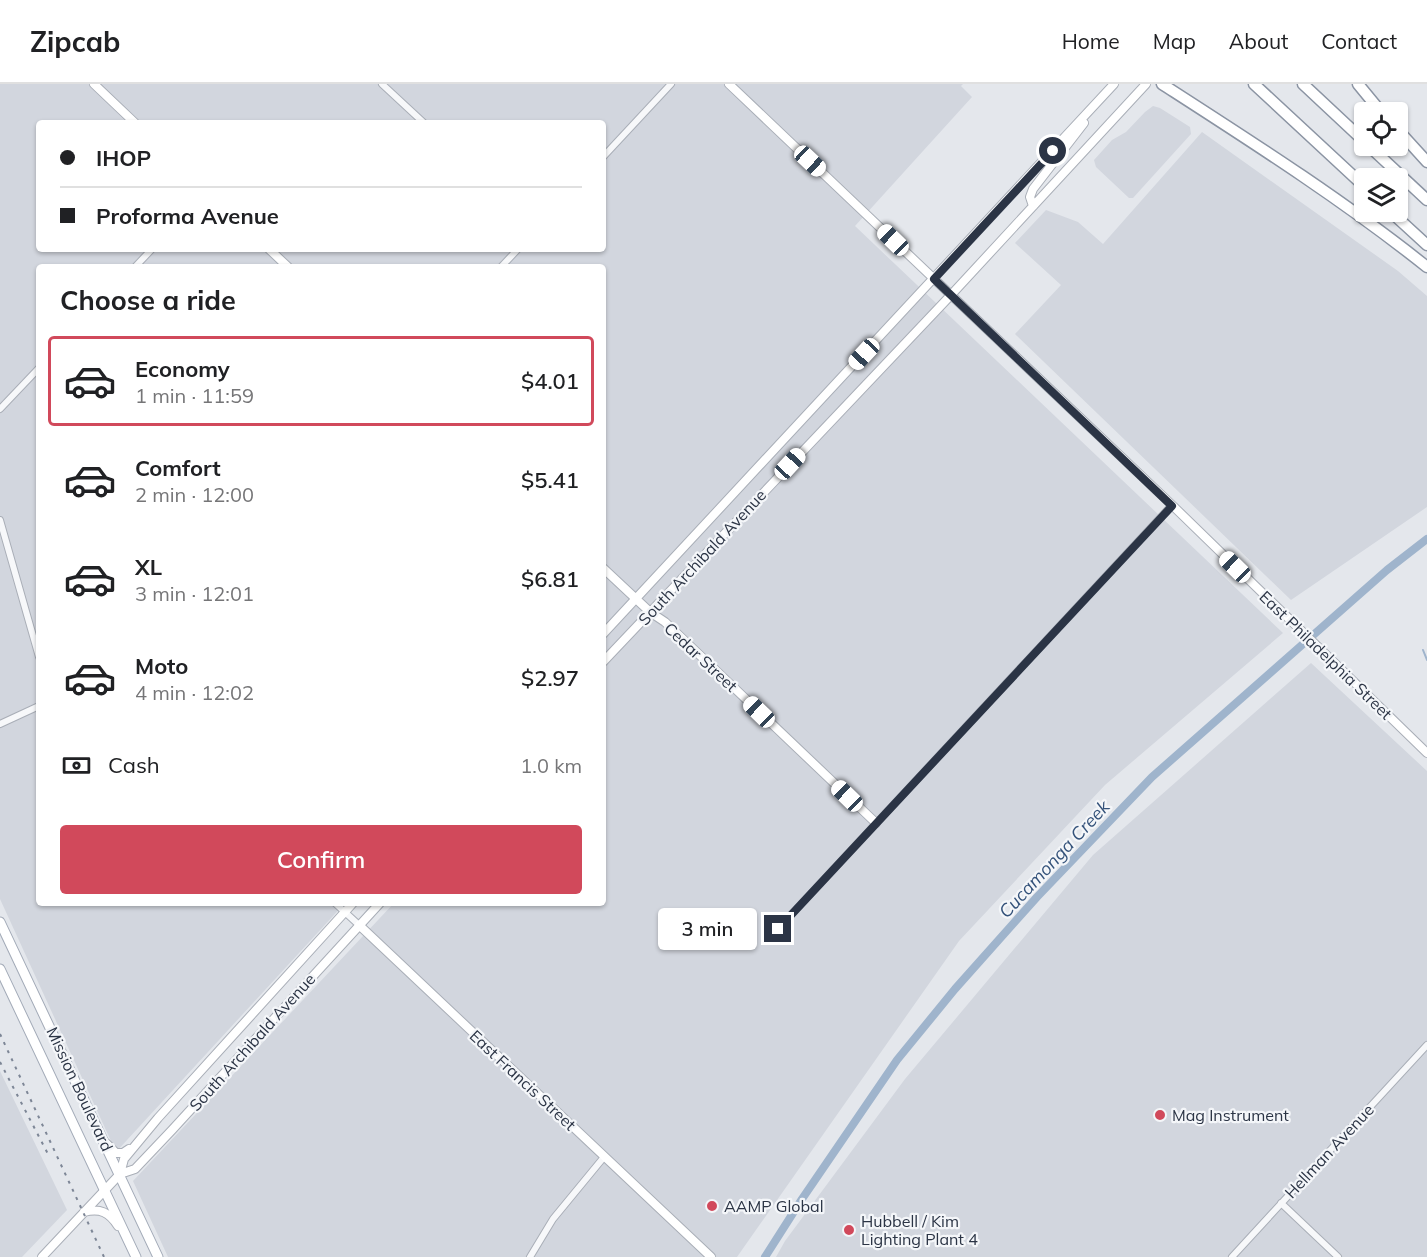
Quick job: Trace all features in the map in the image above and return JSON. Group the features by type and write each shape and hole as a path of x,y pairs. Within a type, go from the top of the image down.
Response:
{"highway":[{"path":"1162,84 1384,233 1427,267"},
{"path":"1254,84 1354,177"},
{"path":"1303,84 1354,132"},
{"path":"1358,84 1373,102"},
{"path":"1408,141 1427,162"},
{"path":"1380,156 1427,200"},
{"path":"1402,222 1427,245"}],"main road":[{"path":"94,84 132,120"},
{"name":"East Philadelphia Street","path":"729,84 1172,506 1427,753"},
{"name":"South Archibald Avenue","path":"606,631 1114,84"},
{"name":"South Archibald Avenue","path":"606,660 951,295 1146,84"},
{"path":"1033,206 1030,197 1033,189 1080,130 1095,105"},
{"path":"272,252 285,264"},
{"name":"Cedar Street","path":"606,571 664,622 876,823"},
{"name":"South Archibald Avenue","path":"42,1257 120,1174 124,1159 135,1146 350,906"},
{"name":"South Archibald Avenue","path":"120,1174 135,1169 377,906"},
{"name":"Mission Boulevard","path":"0,922 158,1257"},
{"name":"East Francis Street","path":"359,925 711,1257"},
{"name":"Mission Boulevard","path":"0,969 136,1257"},
{"path":"102,1137 116,1153 123,1153 135,1146"},
{"path":"83,1212 98,1210 107,1213 129,1242"}],"street":[{"path":"382,84 420,120"},
{"path":"606,154 671,84"},
{"path":"138,264 149,252"},
{"path":"504,264 515,252"},
{"path":"0,409 36,371"},
{"path":"778,929 1172,506"},
{"path":"0,520 36,646"},
{"path":"0,724 36,707"},
{"name":"East Francis Street","path":"338,906 359,925"},
{"name":"Hellman Avenue","path":"1232,1257 1424,1053 1427,1044"},
{"path":"530,1257 553,1219 604,1157"},
{"path":"1281,1203 1338,1257"}],"shaded area":[{"path":"0,84 963,84 961,86 972,97 855,226 1283,633 1105,785 959,941 737,1257 168,1257 133,1181 391,906 606,906 606,264 36,264 36,906 342,906 116,1152 0,899"},
{"path":"1153,106 1190,127 1191,134 1133,198 1129,198 1096,167 1094,160 1112,140 1126,132"},
{"path":"1202,132 1398,271 1427,296 1427,507 1291,600 1015,334 1061,285 1015,243 1046,210 1078,222 1103,244"},
{"path":"1311,663 1427,771 1427,1257 776,1257 785,1241 905,1079 1093,855"},
{"path":"0,1071 67,1210 22,1257 0,1257"}],"waterway":[{"name":"Cucamonga Creek","path":"765,1257 897,1060 955,989 1037,897 1152,777 1387,570 1427,539"},
{"path":"1423,650 1427,660"}],"railway":[{"path":"0,1034 104,1257"},
{"path":"0,1062 48,1154"}],"place":[{"name":"Mag Instrument","path":"1160,1115"},
{"name":"AAMP Global","path":"712,1206"},
{"name":"Hubbell / Kim Lighting Plant 4","path":"849,1230"}],"route":[{"path":"778,929 1172,506 934,279 1053,151"}]}
